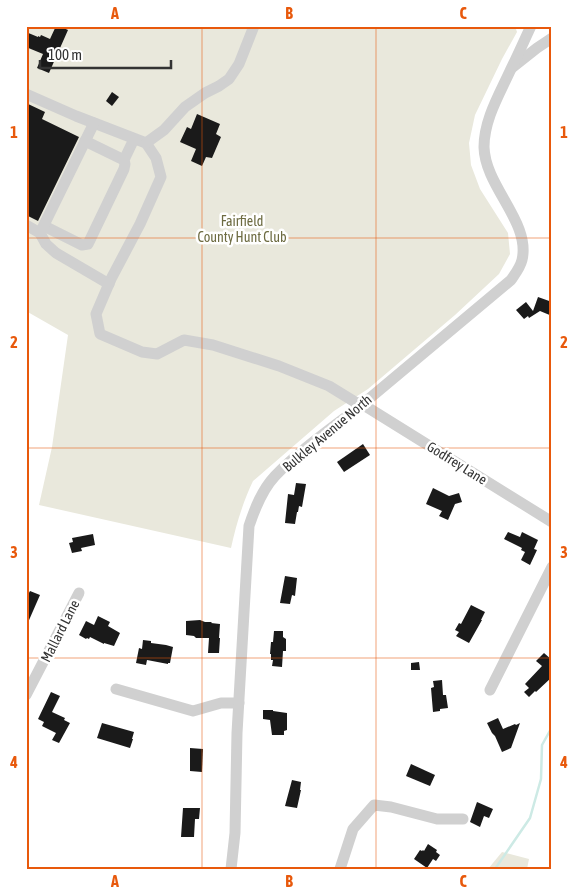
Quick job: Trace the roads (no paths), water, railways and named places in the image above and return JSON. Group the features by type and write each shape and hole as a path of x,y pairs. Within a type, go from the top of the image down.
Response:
{"street":[{"path":"146,143 164,130 185,107 205,92 229,79 239,64 254,26"},
{"name":"Bulkley Avenue North","path":"231,869 235,834 237,733 249,526 256,506 275,476 308,446 362,404 511,280 517,271 522,260 522,238 516,221 493,181 487,165 484,147 490,116 530,26"},
{"name":"Bulkley Avenue North","path":"512,68 552,38"},
{"path":"26,94 146,143 156,158 161,177 140,224 109,284 56,253 46,244 42,229 94,123"},
{"path":"26,226 42,229 82,245 88,244 124,169 124,160 134,139"},
{"path":"85,141 124,160"},
{"name":"Godfrey Lane","path":"109,284 96,314 100,334 142,352 157,354 184,340 213,345 304,376 362,404 552,522"},
{"path":"490,690 552,567"},
{"name":"Mallard Lane","path":"26,696 79,593"},
{"path":"116,689 193,710 221,703 239,703"},
{"path":"340,869 353,828 374,806 391,807 437,820 463,819"}],"waterway":[{"path":"495,869 530,818 541,779 542,745 552,727"}],"park label":[{"name":"Fairfield County Hunt Club","path":"242,230"}]}
